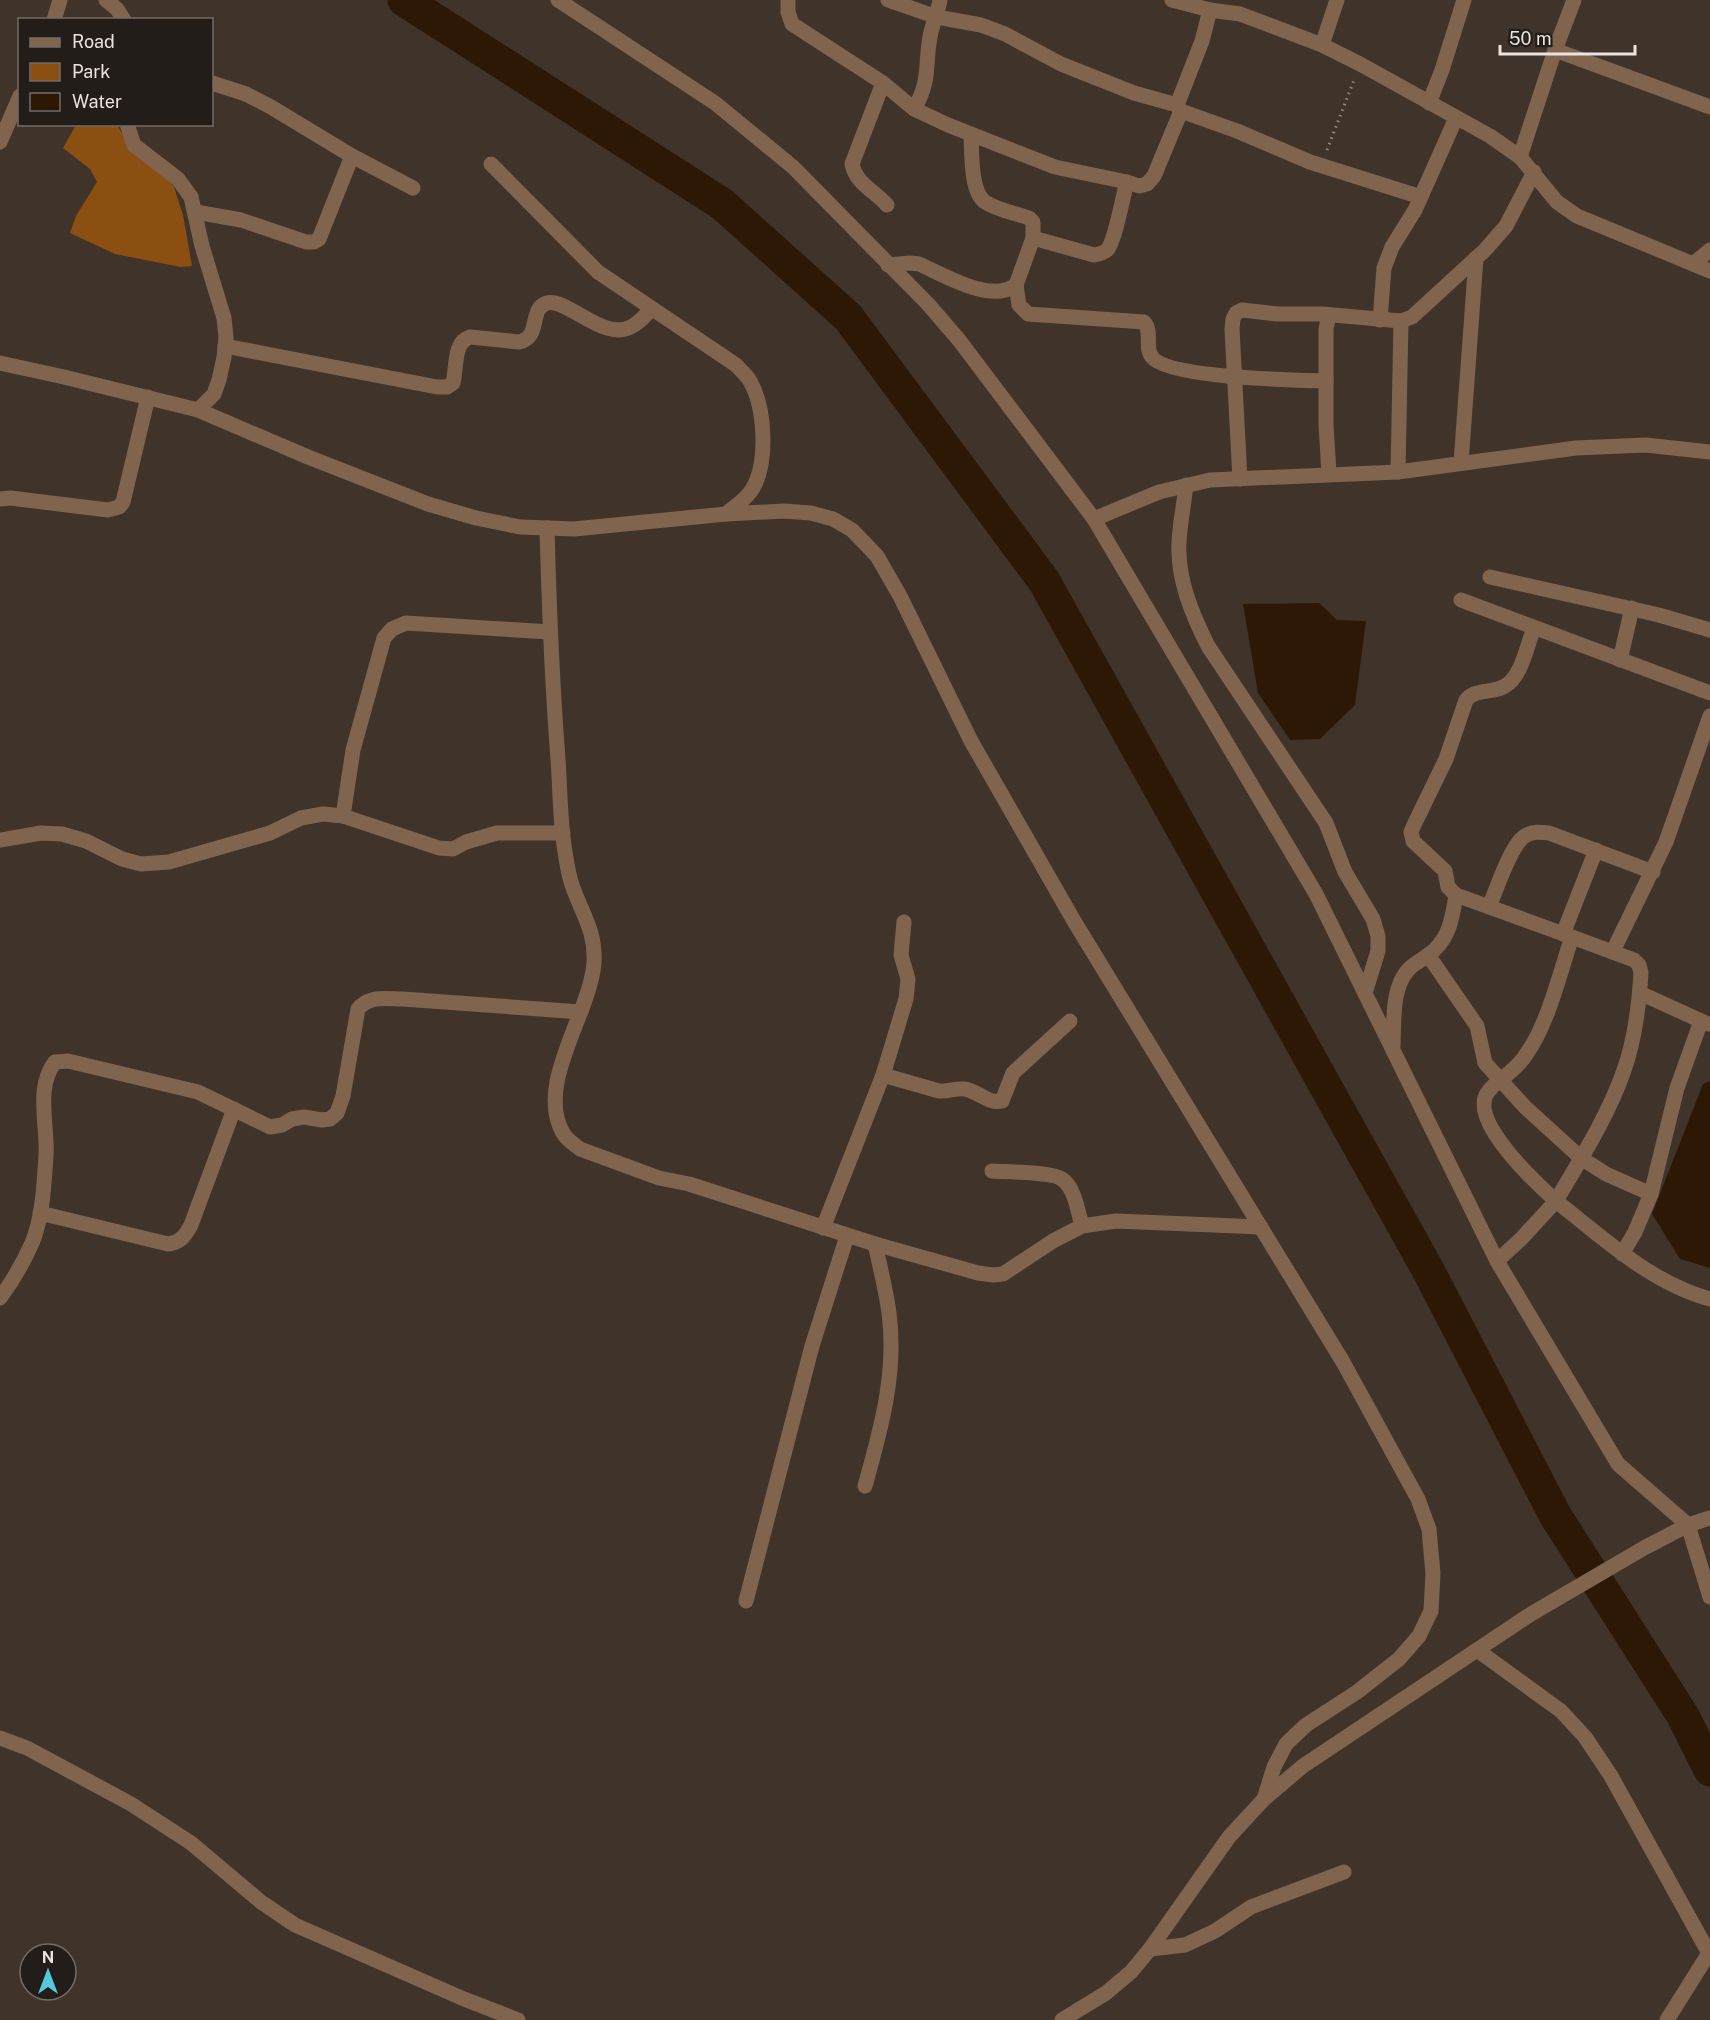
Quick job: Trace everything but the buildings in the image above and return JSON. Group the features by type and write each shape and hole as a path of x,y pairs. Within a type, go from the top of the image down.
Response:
{"street":[{"path":"55,18 60,0"},
{"path":"106,0 117,9 123,18"},
{"path":"558,0 715,103 793,167 959,340 1094,519 1316,894 1497,1261 1617,1464 1688,1525 1710,1598"},
{"path":"788,0 788,12 792,24 884,83 914,109 1054,167 1139,186 1151,180 1179,108 1210,10"},
{"path":"888,0 937,17 981,25 1005,34 1071,69 1179,108 1320,165 1421,197"},
{"path":"914,109 925,87 932,31 940,0"},
{"path":"1322,45 1337,0"},
{"path":"1429,103 1464,0"},
{"path":"1520,157 1574,0"},
{"path":"1182,1 1210,10 1240,14 1322,45 1360,64 1490,136 1520,157 1557,202 1577,216 1710,271"},
{"path":"1555,50 1710,107"},
{"path":"213,83 246,94 271,107 352,156 413,188"},
{"path":"884,83 852,164 859,181 887,205"},
{"path":"0,142 18,101"},
{"path":"1380,320 1384,268 1392,247 1421,197 1456,118"},
{"path":"128,126 134,145 178,179 191,197 202,246 224,318 224,357 214,394 198,410"},
{"path":"971,134 974,183 978,195 993,207 1029,218 1033,222 1033,238 1016,285 1019,305 1028,314 1144,322 1148,331 1152,358 1174,369 1236,376 1326,381"},
{"path":"196,212 241,220 306,242 314,242 322,233 352,156"},
{"path":"491,164 598,272 736,365 750,380 757,397 762,421 761,464 753,489 726,514"},
{"path":"1240,479 1232,329 1236,313 1242,310 1401,321 1412,317 1476,258 1506,226 1534,172"},
{"path":"1033,238 1094,255 1109,249 1127,182"},
{"path":"1693,264 1710,250"},
{"path":"1461,463 1476,258"},
{"path":"888,265 919,264 972,288 1002,290 1016,285"},
{"path":"225,346 437,387 447,387 453,383 457,370 458,344 463,339 519,342 527,340 531,334 538,308 549,302 558,303 588,321 619,330 634,326 652,309"},
{"path":"1329,315 1326,329 1326,425 1329,474"},
{"path":"1398,472 1401,321"},
{"path":"0,363 198,410 308,457 428,504 476,518 520,527 585,528 726,514 784,511 811,513 833,519 852,530 877,556 900,596 971,741 1068,911 1344,1362 1418,1498 1429,1530 1433,1574 1431,1611 1419,1636 1399,1659 1357,1692 1306,1725 1286,1744 1274,1767 1264,1799"},
{"path":"0,499 10,498 108,510 119,507 123,502 148,397"},
{"path":"1094,519 1159,492 1210,480 1398,472 1588,448 1646,445 1710,452"},
{"path":"1186,485 1179,544 1180,568 1192,615 1208,646 1326,823 1345,873 1373,919 1378,936 1378,951 1365,993"},
{"path":"547,528 550,632 563,833 567,865 573,886 590,924 594,947 593,966 581,1012 557,1085 557,1116 563,1134 570,1141 580,1149 659,1178 689,1184 847,1236 978,1273 993,1275 1003,1274 1053,1241 1082,1226 1116,1221 1261,1227"},
{"path":"1490,577 1632,608 1710,630"},
{"path":"1461,600 1710,693"},
{"path":"1620,660 1632,608"},
{"path":"343,816 353,750 381,647 384,638 392,629 406,622 550,632"},
{"path":"1497,1261 1556,1201 1610,1107 1624,1071 1640,993 1641,973 1639,965 1634,960 1456,895 1448,887 1445,871 1413,841 1411,832 1446,759 1466,700 1470,695 1504,687 1513,679 1534,628"},
{"path":"1613,951 1653,873 1710,716"},
{"path":"0,840 41,833 62,834 86,841 122,859 141,864 169,862 270,833 301,818 323,814 343,816 439,848 453,849 466,842 497,833 563,833"},
{"path":"1489,907 1515,847 1523,836 1535,832 1549,833 1653,873"},
{"path":"1596,850 1567,936 1541,1026 1528,1052 1487,1092 1483,1101 1484,1113 1500,1140 1556,1201 1622,1254 1663,1280 1710,1299"},
{"path":"1392,1049 1397,995 1401,980 1409,967 1440,947 1448,934 1456,895"},
{"path":"823,1228 883,1075 909,986 901,955 904,922"},
{"path":"1428,955 1477,1026 1485,1063 1525,1107 1581,1158 1606,1174 1651,1194"},
{"path":"1622,1254 1635,1232 1651,1194 1677,1089 1705,1023 1640,993"},
{"path":"0,1298 33,1241 40,1214 46,1154 45,1088 48,1072 55,1062 68,1061 179,1086 198,1092 270,1127 282,1125 292,1119 330,1119 337,1113 343,1096 358,1009 364,1002 375,999 404,999 581,1012"},
{"path":"883,1075 939,1092 963,1089 994,1103 1002,1101 1013,1072 1070,1021"},
{"path":"40,1214 168,1244 178,1243 186,1235 191,1225 234,1109"},
{"path":"992,1171 1061,1178 1071,1191 1082,1226"},
{"path":"746,1601 812,1346 847,1236"},
{"path":"866,1486 882,1424 890,1372 889,1311 875,1244"},
{"path":"1062,2020 1106,1993 1131,1972 1150,1949 1229,1836 1264,1799 1303,1766 1531,1614 1644,1548 1688,1525 1710,1518"},
{"path":"1477,1650 1561,1711 1585,1737 1611,1776 1709,1954 1667,2020"},
{"path":"0,1738 27,1748 131,1804 191,1843 261,1902 295,1925 464,1999 518,2020"},
{"path":"1150,1949 1185,1945 1215,1931 1251,1907 1344,1872"}],"path":[{"path":"1320,165 1360,64"}],"green space":[{"path":"75,126 118,126 130,146 168,178 174,187 183,215 192,266 181,267 115,254 70,233 76,216 97,182 90,169 63,148"}],"water":[{"path":"1319,603 1337,620 1366,621 1355,705 1320,739 1290,740 1258,693 1243,604"},
{"path":"1710,1081 1710,1268 1680,1259 1652,1214 1703,1084"}],"waterway":[{"path":"404,0 722,204 848,317 1044,581 1428,1270 1555,1515 1683,1716 1710,1770"}]}
